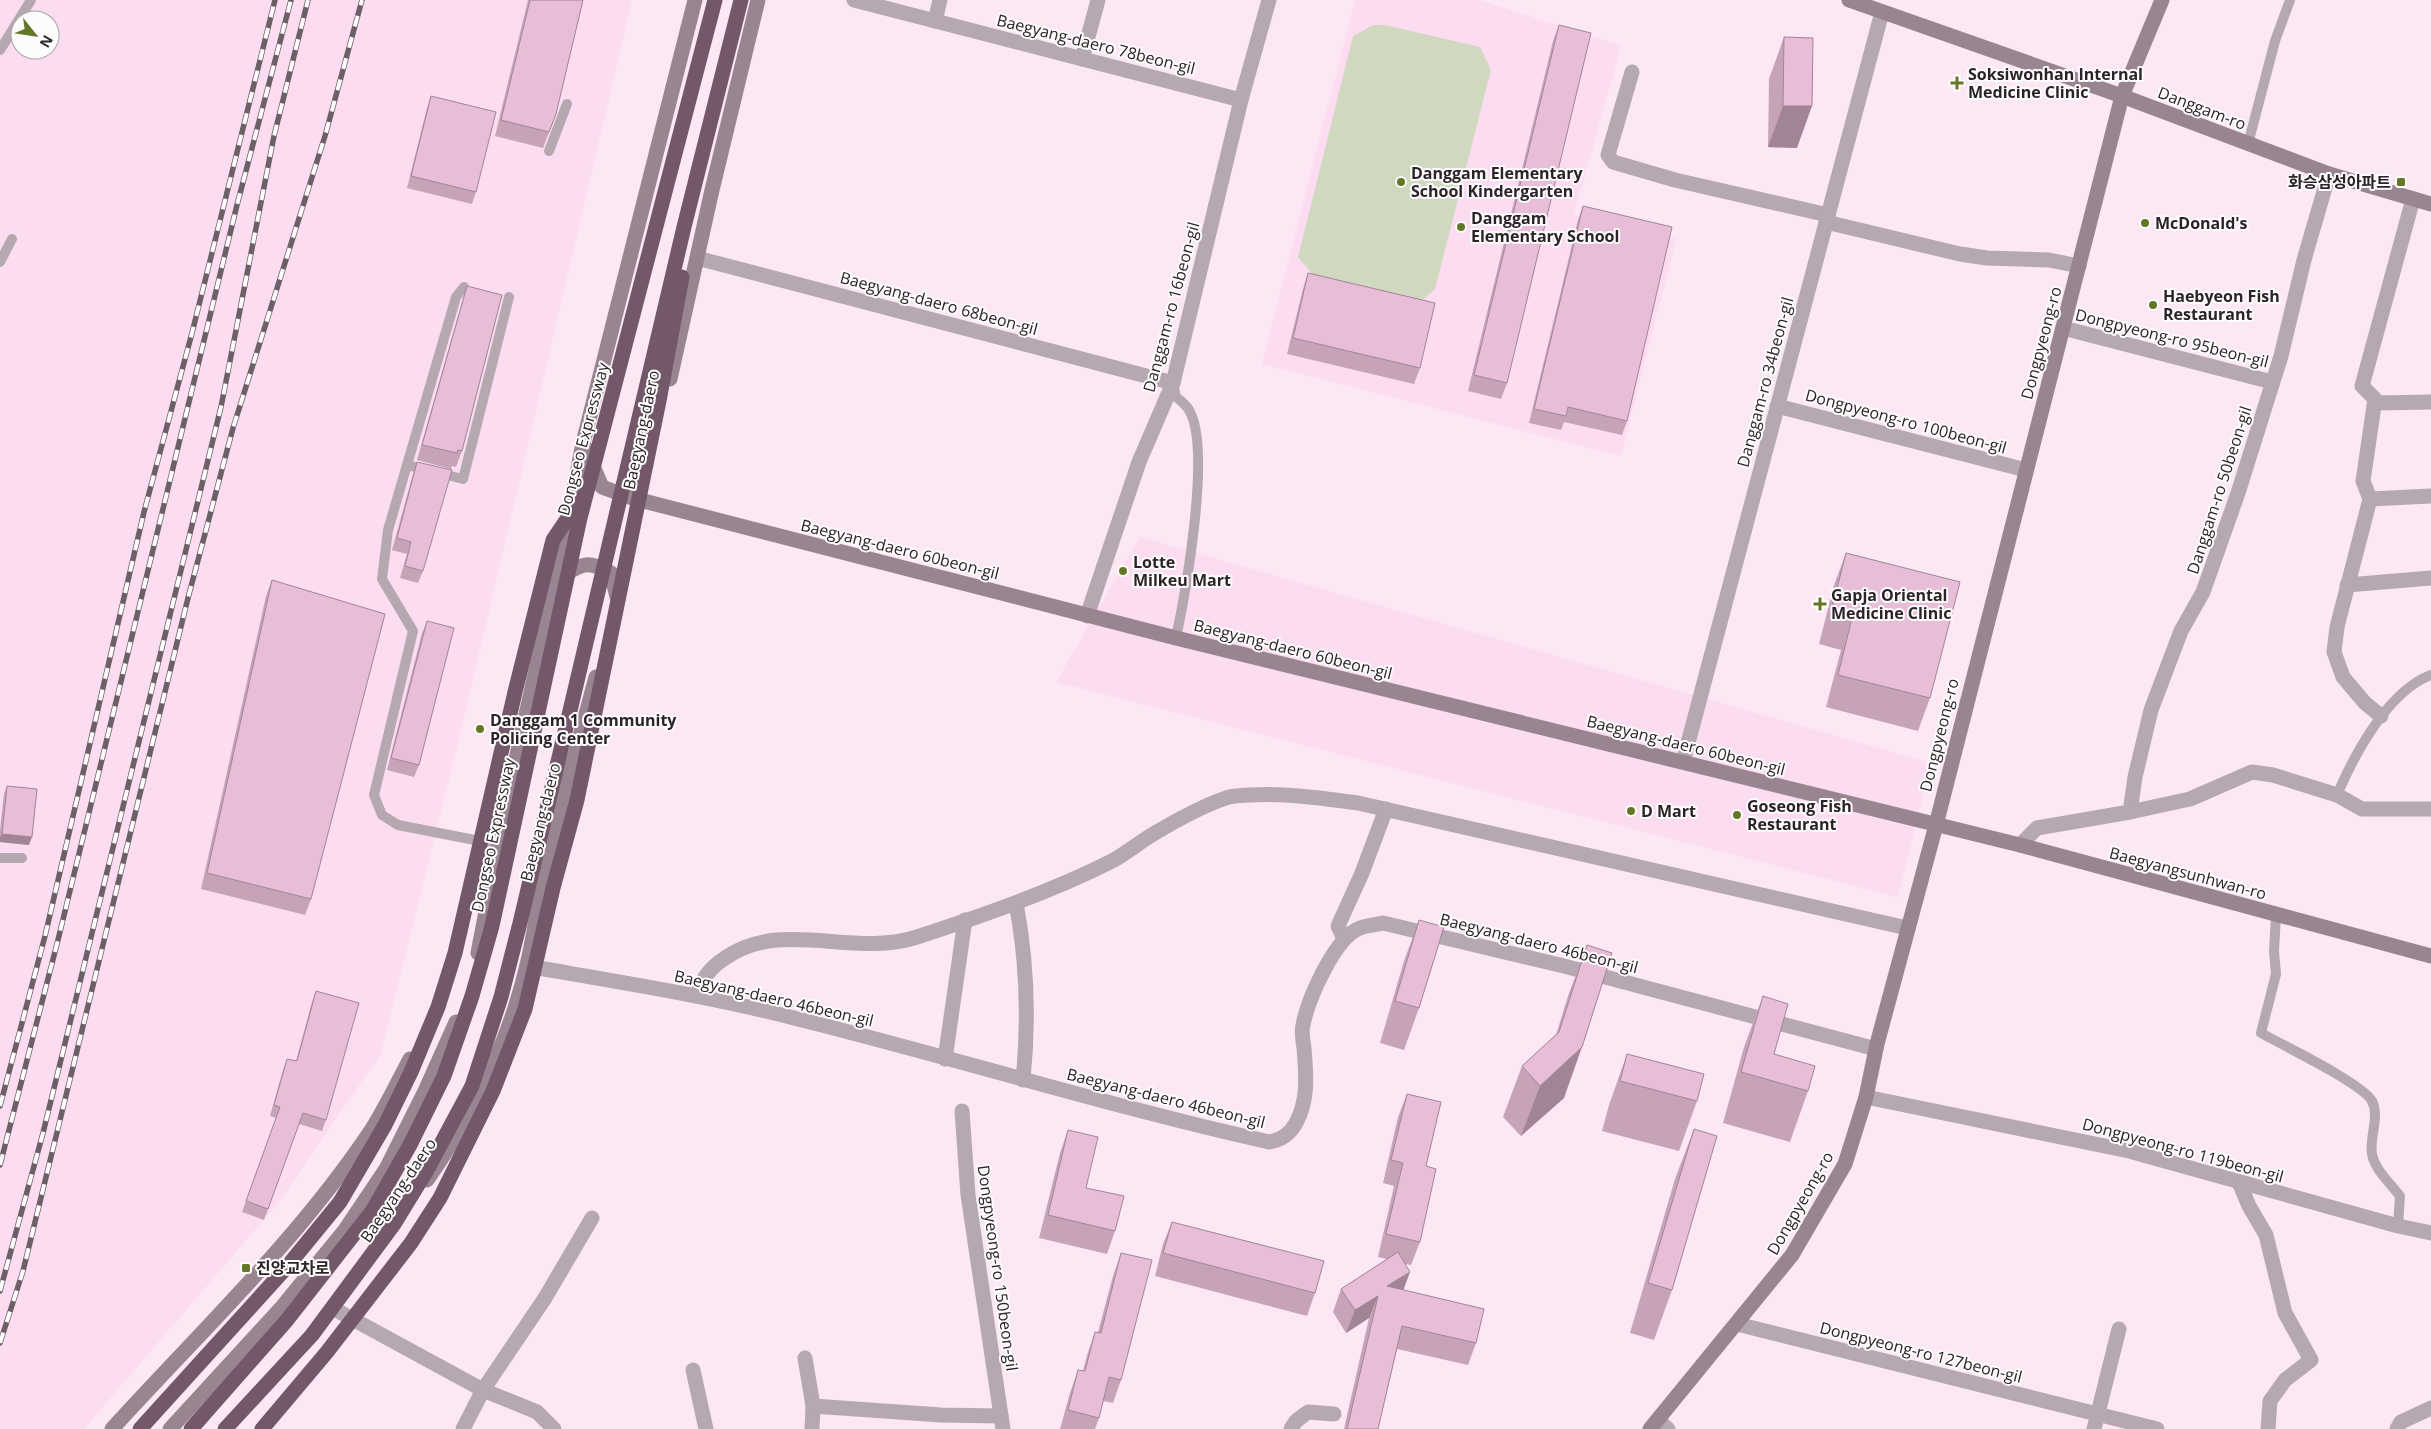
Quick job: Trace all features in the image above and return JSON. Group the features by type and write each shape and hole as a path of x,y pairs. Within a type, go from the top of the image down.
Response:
{"highway":[{"name":"Dongseo Expressway","path":"191,1429 286,1320 373,1210 412,1143 444,1076 472,996 492,926 589,488 715,0"},
{"path":"227,1429 312,1335 394,1224 427,1170 472,1086 501,997 520,923 684,226 741,0"},
{"path":"262,1429 327,1352 416,1236 440,1198 493,1091 525,1009 553,888 577,800 631,540 685,256 684,226"},
{"path":"140,1429 286,1268 340,1202 385,1125 411,1072 438,1007 455,952 515,692 554,540 589,488"}],"main road":[{"name":"Baegyang-daero","path":"170,1429 282,1307 344,1230 386,1169 454,1028 479,950 510,782 556,580 583,443 695,0"},
{"name":"Baegyang-daero","path":"227,1429 336,1310 444,1156 499,1052 527,966 545,870 643,501 697,258 758,0"},
{"name":"Danggam-ro","path":"1849,0 2122,96 2329,174 2431,204"},
{"name":"Dongpyeong-ro","path":"1659,1426 1792,1254 1845,1164 1866,1097 1876,1048 1936,825 2122,96 2162,0"},
{"name":"Baegyang-daero 60beon-gil","path":"583,443 602,487 643,501 1087,616 1936,825"},
{"path":"556,580 579,565 593,563 611,573 617,597"},
{"name":"Baegyang-daero","path":"112,1429 262,1268 307,1215 371,1131 412,1055 490,844 510,782"},
{"name":"Baegyangsunhwan-ro","path":"1936,825 2431,956"}],"street":[{"name":"Baegyang-daero 78beon-gil","path":"854,0 1241,100"},
{"path":"935,21 940,0"},
{"path":"1082,59 1098,0"},
{"name":"Danggam-ro 16beon-gil","path":"1087,616 1139,462 1173,383 1241,100 1269,0"},
{"name":"Danggam-ro 34beon-gil","path":"1683,762 1882,12"},
{"path":"1632,72 1608,155 1613,162 1675,180 1960,254 1987,258 2049,260 2079,266"},
{"name":"Danggam-ro 50beon-gil","path":"2130,812 2135,777 2151,710 2181,632 2203,592 2238,493 2272,382 2329,174"},
{"path":"2381,716 2365,702 2343,677 2334,652 2337,627 2370,499 2363,481 2375,399 2362,386 2413,199"},
{"name":"Baegyang-daero 68beon-gil","path":"697,258 1173,383"},
{"name":"Dongpyeong-ro 95beon-gil","path":"2063,328 2272,382"},
{"path":"2375,403 2431,402"},
{"name":"Dongpyeong-ro 100beon-gil","path":"1777,406 2026,470"},
{"path":"2370,499 2431,496"},
{"path":"2348,585 2431,578"},
{"path":"2020,846 2037,828 2130,812 2190,799 2252,772 2273,775 2337,795 2362,809 2431,809"},
{"path":"698,996 700,984 711,968 732,953 757,942 786,938 848,944 880,944 914,938 1016,903 1072,881 1117,858 1154,833 1228,797 1290,794 1358,802 1907,928"},
{"path":"1344,939 1338,926 1362,873 1386,809"},
{"path":"1016,903 1023,941 1024,961 1027,1041 1023,1080"},
{"path":"945,1059 965,920"},
{"name":"Baegyang-daero 46beon-gil","path":"527,966 698,996 801,1019 1198,1126 1269,1142 1278,1140 1291,1132 1303,1110 1306,1088 1302,1026 1313,994 1327,966 1344,939 1359,928 1383,923 1564,966 1876,1048"},
{"name":"Dongpyeong-ro 119beon-gil","path":"1866,1097 2129,1151 2398,1226 2431,1233"},
{"name":"Dongpyeong-ro 150beon-gil","path":"962,1111 968,1195 1002,1422"},
{"path":"2239,1182 2249,1206 2266,1235 2285,1313 2311,1360 2285,1380 2270,1402 2268,1429"},
{"path":"462,1429 483,1390 545,1298 592,1218"},
{"path":"336,1310 483,1390 537,1412 554,1429"},
{"name":"Dongpyeong-ro 127beon-gil","path":"1737,1324 2096,1422 2157,1429"},
{"path":"2096,1422 2119,1330"},
{"path":"806,1358 813,1406 812,1429"},
{"path":"693,1370 706,1429"},
{"path":"813,1406 941,1415 1002,1422"},
{"path":"2397,1429 2401,1422 2431,1408"},
{"path":"1291,1429 1296,1421 1308,1412 1334,1414"}],"lane":[{"path":"0,50 31,0"},
{"path":"2248,144 2275,41 2290,0"},
{"path":"549,151 567,104"},
{"path":"0,262 12,239"},
{"path":"464,287 456,297 388,530 382,579 413,631 374,795 382,815 398,825 490,844"},
{"path":"407,465 463,479 509,298"},
{"path":"1173,383 1176,397 1185,404 1192,414 1197,437 1198,473 1186,588 1176,638"},
{"path":"2337,795 2381,716 2411,686 2431,675"},
{"path":"0,858 22,858"},
{"path":"2276,915 2274,952 2276,974 2261,1033 2326,1068 2367,1094 2375,1110 2372,1152 2378,1168 2400,1196 2398,1226"}],"shaded area":[{"path":"0,0 632,0 463,722 380,1055 278,1203 84,1429 0,1429"},
{"name":"Danggam Elementary School","path":"1355,0 1480,0 1621,46 1574,215 1676,239 1621,456 1262,364"},
{"path":"1140,537 1931,763 1898,897 1056,682"}],"green space":[{"path":"1374,25 1385,25 1480,47 1491,70 1435,289 1418,304 1317,280 1298,257 1353,36"}],"building":[{"path":"530,0 583,0 556,114 549,132 501,120"},
{"path":"1559,25 1591,33 1507,383 1474,375"},
{"path":"1784,37 1813,38 1812,106 1783,106"},
{"path":"431,96 496,112 476,192 411,176"},
{"path":"1583,206 1672,227 1627,421 1568,407 1566,416 1534,409"},
{"path":"1308,273 1435,303 1420,368 1293,338"},
{"path":"467,286 502,295 462,451 458,450 457,453 422,445"},
{"path":"417,462 452,470 423,571 405,566 411,542 397,538"},
{"path":"1846,553 1960,582 1930,698 1838,675 1852,618 1831,612"},
{"path":"272,580 385,614 311,899 207,873"},
{"path":"427,621 454,628 419,765 391,758"},
{"path":"7,786 37,789 32,837 2,834"},
{"path":"1419,920 1444,927 1419,1008 1395,1001"},
{"path":"1587,945 1612,953 1582,1047 1540,1086 1522,1066 1559,1032"},
{"path":"316,991 359,1003 326,1120 303,1113 268,1209 246,1201 280,1107 274,1105 287,1059 297,1061"},
{"path":"1763,996 1788,1004 1774,1054 1815,1066 1808,1091 1741,1072"},
{"path":"1627,1054 1704,1074 1697,1101 1620,1081"},
{"path":"1407,1094 1441,1102 1426,1166 1436,1169 1420,1242 1386,1234 1403,1163 1391,1160"},
{"path":"1694,1129 1717,1136 1672,1290 1648,1283"},
{"path":"1068,1130 1098,1137 1086,1188 1124,1196 1115,1231 1048,1215"},
{"path":"1172,1222 1324,1261 1315,1293 1163,1253"},
{"path":"1398,1252 1410,1272 1387,1286 1484,1309 1476,1343 1402,1326 1378,1429 1347,1429 1378,1296 1355,1310 1341,1289"},
{"path":"1121,1253 1152,1260 1121,1380 1109,1377 1099,1418 1068,1410 1078,1370 1085,1371 1095,1332 1101,1333"}],"railway":[{"path":"0,1106 45,936 144,512 192,333 275,0"},
{"path":"0,1165 58,940 237,205 291,0"},
{"path":"0,1291 43,1133 221,407 274,136 308,0"},
{"path":"0,1343 23,1271 188,598 233,428 325,136 362,0"}],"place":[{"name":"Soksiwonhan Internal Medicine Clinic","path":"1957,83"},
{"name":"Danggam Elementary School Kindergarten","path":"1401,182"},
{"name":"화승삼성아파트","path":"2401,182"},
{"name":"McDonald's","path":"2145,223"},
{"name":"Danggam Elementary School","path":"1461,227"},
{"name":"Haebyeon Fish Restaurant","path":"2153,305"},
{"name":"Lotte Milkeu Mart","path":"1123,571"},
{"name":"Gapja Oriental Medicine Clinic","path":"1820,604"},
{"name":"Danggam 1 Community Policing Center","path":"480,729"},
{"name":"D Mart","path":"1631,811"},
{"name":"Goseong Fish Restaurant","path":"1737,815"},
{"name":"진양교차로","path":"246,1268"}]}
